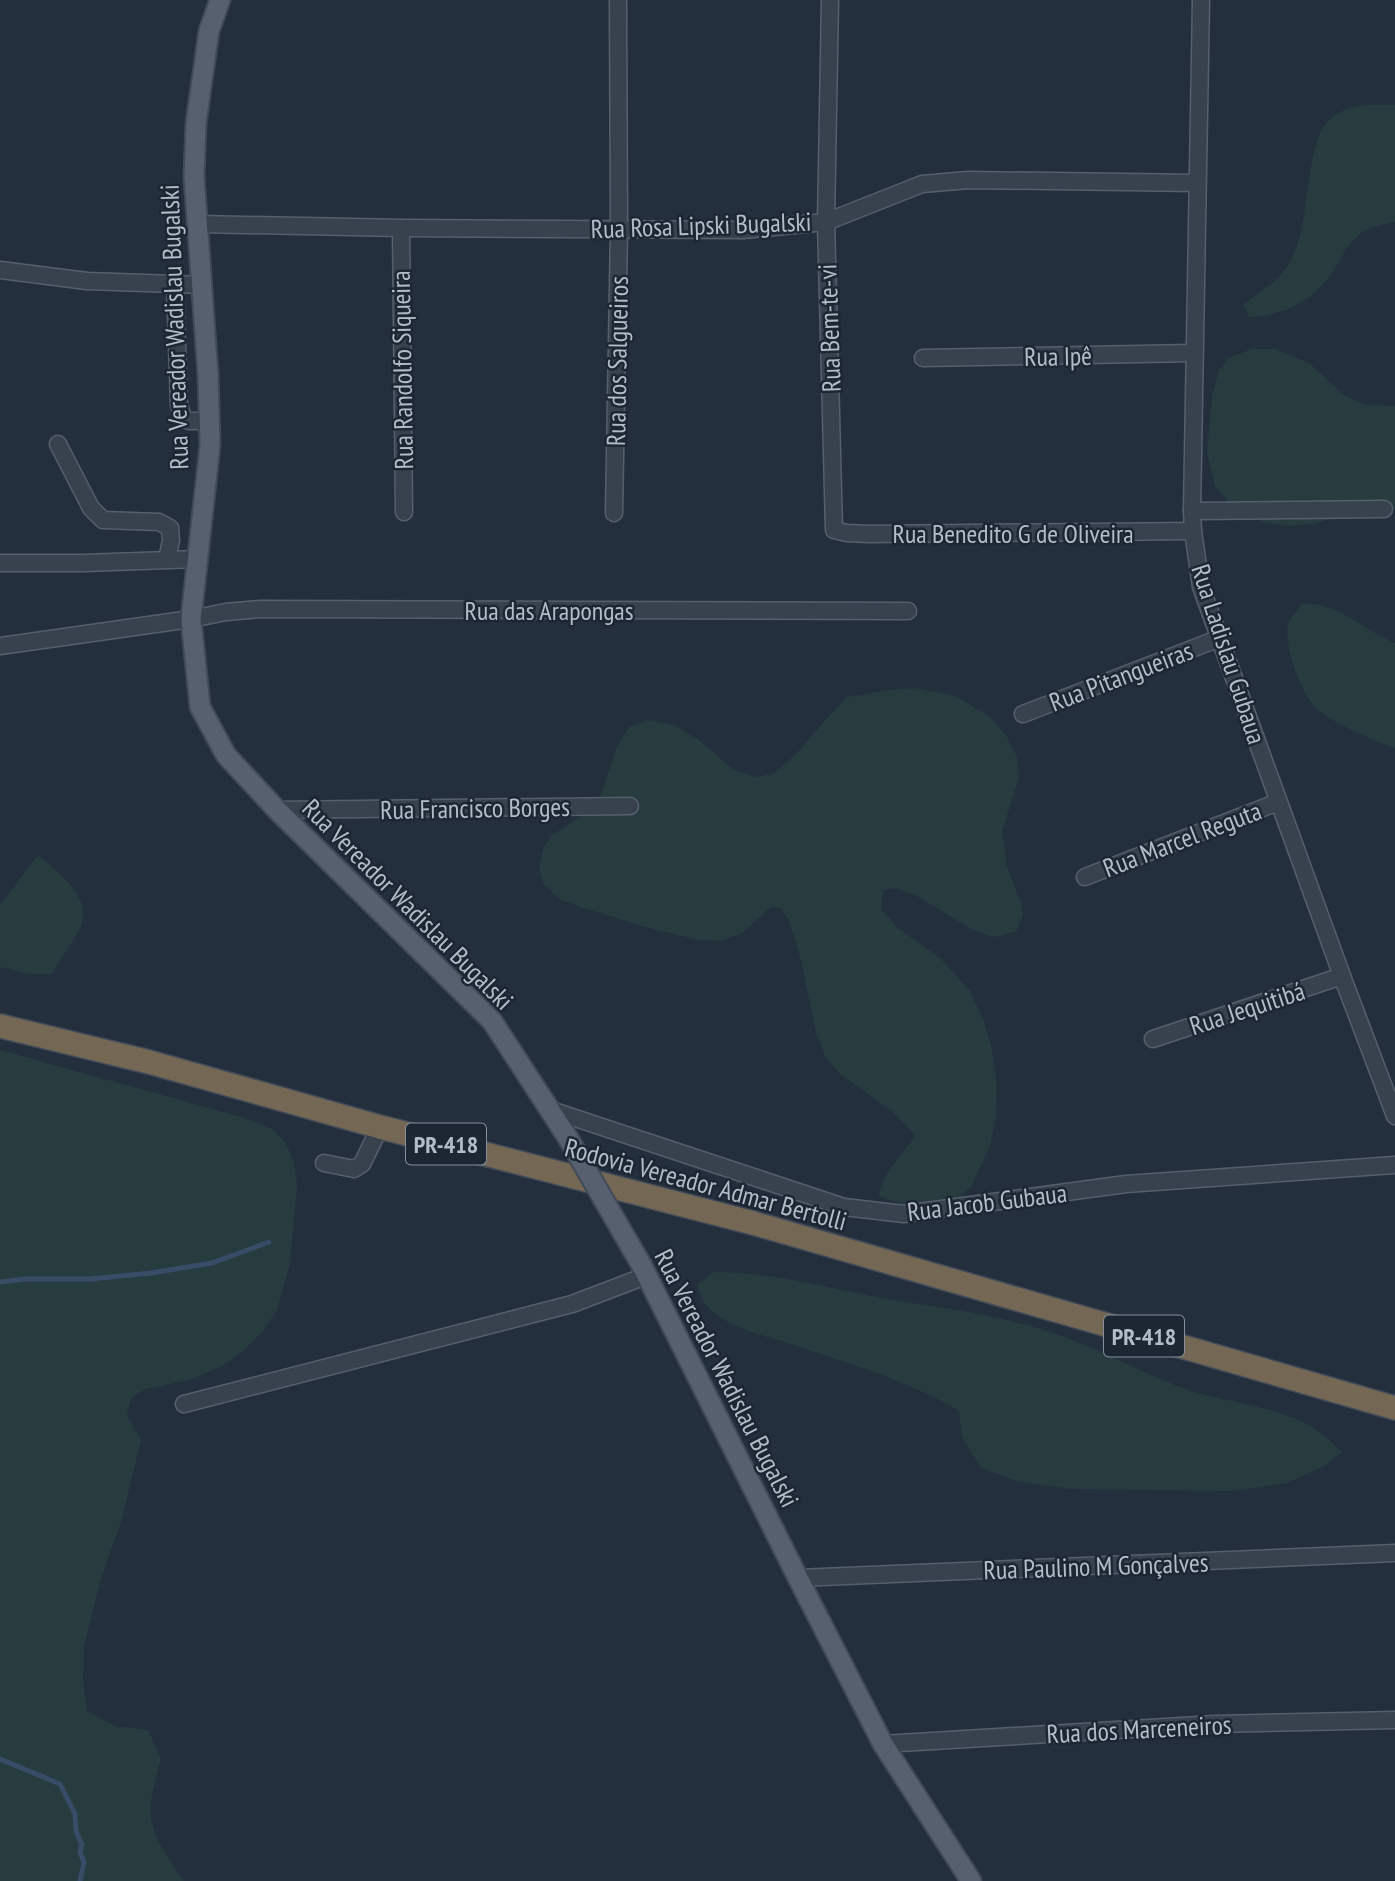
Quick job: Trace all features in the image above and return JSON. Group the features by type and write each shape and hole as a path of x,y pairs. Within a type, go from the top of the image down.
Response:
{"highway":[{"name":"Rodovia Vereador Admar Bertolli","path":"0,1026 149,1062 380,1127 753,1223 1395,1408"}],"main road":[{"name":"Rua Vereador Wadislau Bugalski","path":"220,0 209,30 196,123 194,176 203,285 210,445 191,620 200,707 226,755 277,810 492,1021 551,1110 645,1271 883,1744 971,1881"}],"street":[{"name":"Rua dos Salgueiros","path":"614,513 619,229 618,0"},
{"name":"Rua Bem-te-vi","path":"830,0 826,222 834,530"},
{"name":"Rua Ladislau Gubaua","path":"1201,0 1192,511 1201,587 1395,1116"},
{"name":"Rua Rosa Lipski Bugalski","path":"198,224 743,230 826,222 922,184 969,180 1197,183"},
{"name":"Rua Randolfo Siqueira","path":"401,228 404,512"},
{"path":"0,270 87,281 203,285"},
{"path":"175,284 179,405 183,418 189,421 209,421"},
{"name":"Rua Ipê","path":"923,358 1194,353"},
{"path":"58,444 91,508 103,520 159,522 170,528 171,540 167,560"},
{"path":"1192,511 1384,509"},
{"name":"Rua Benedito G de Oliveira","path":"834,530 869,534 1193,531"},
{"path":"0,563 197,559"},
{"name":"Rua das Arapongas","path":"0,646 260,609 908,611"},
{"name":"Rua Pitangueiras","path":"1023,714 1220,638"},
{"name":"Rua Marcel Reguta","path":"1085,877 1278,802"},
{"name":"Rua Francisco Borges","path":"277,810 630,806"},
{"name":"Rua Jequitibá","path":"1153,1039 1342,976"},
{"name":"Rua Jacob Gubaua","path":"551,1110 844,1207 904,1214 1126,1184 1395,1165"},
{"path":"324,1163 354,1169 362,1164 380,1127"},
{"path":"184,1404 572,1304 645,1271"},
{"name":"Rua Paulino M Gonçalves","path":"798,1578 1395,1553"},
{"name":"Rua dos Marceneiros","path":"883,1744 1215,1724 1395,1720"}],"green space":[{"path":"1395,105 1395,222 1371,228 1357,236 1325,282 1300,303 1281,312 1249,317 1243,304 1278,278 1293,256 1303,223 1315,148 1328,121 1354,107"},
{"path":"1252,349 1276,349 1309,363 1345,396 1365,405 1395,406 1395,509 1375,507 1313,524 1290,526 1264,522 1230,503 1215,486 1207,452 1212,396 1219,370 1228,358"},
{"path":"1302,604 1328,607 1395,643 1395,748 1343,726 1310,702 1294,667 1287,630 1289,622"},
{"path":"915,688 956,696 990,717 1007,737 1017,757 1019,778 1002,831 1007,867 1023,915 1016,932 994,937 973,930 919,897 896,888 883,890 881,909 897,927 941,959 970,991 991,1045 997,1086 996,1116 990,1146 971,1187 960,1196 903,1204 878,1196 886,1175 915,1135 892,1111 840,1074 825,1056 816,1033 801,960 789,921 781,908 771,907 741,934 720,941 700,940 660,931 559,899 543,883 539,867 544,847 551,836 583,815 600,798 617,747 629,727 650,720 674,725 699,740 735,771 758,777 775,773 797,753 847,697"},
{"path":"38,855 63,877 78,895 84,916 78,932 52,974 29,974 0,967 0,905"},
{"path":"0,1050 249,1119 274,1130 285,1142 294,1161 297,1185 290,1264 277,1310 263,1331 244,1350 222,1366 190,1380 146,1389 131,1398 127,1416 141,1440 122,1519 100,1582 84,1646 83,1679 87,1711 115,1726 148,1730 161,1758 151,1799 152,1823 161,1845 184,1881 0,1881"},
{"path":"714,1272 776,1277 1024,1324 1078,1342 1177,1386 1293,1418 1309,1425 1342,1452 1322,1467 1287,1483 1232,1491 1069,1489 1016,1481 980,1467 962,1437 959,1411 875,1372 742,1329 717,1315 704,1302 697,1285"}],"waterway":[{"path":"0,1282 25,1279 90,1279 151,1273 212,1263 269,1242"},
{"path":"0,1759 60,1784 75,1814 76,1831 82,1845 80,1852 84,1862 80,1881"}]}
